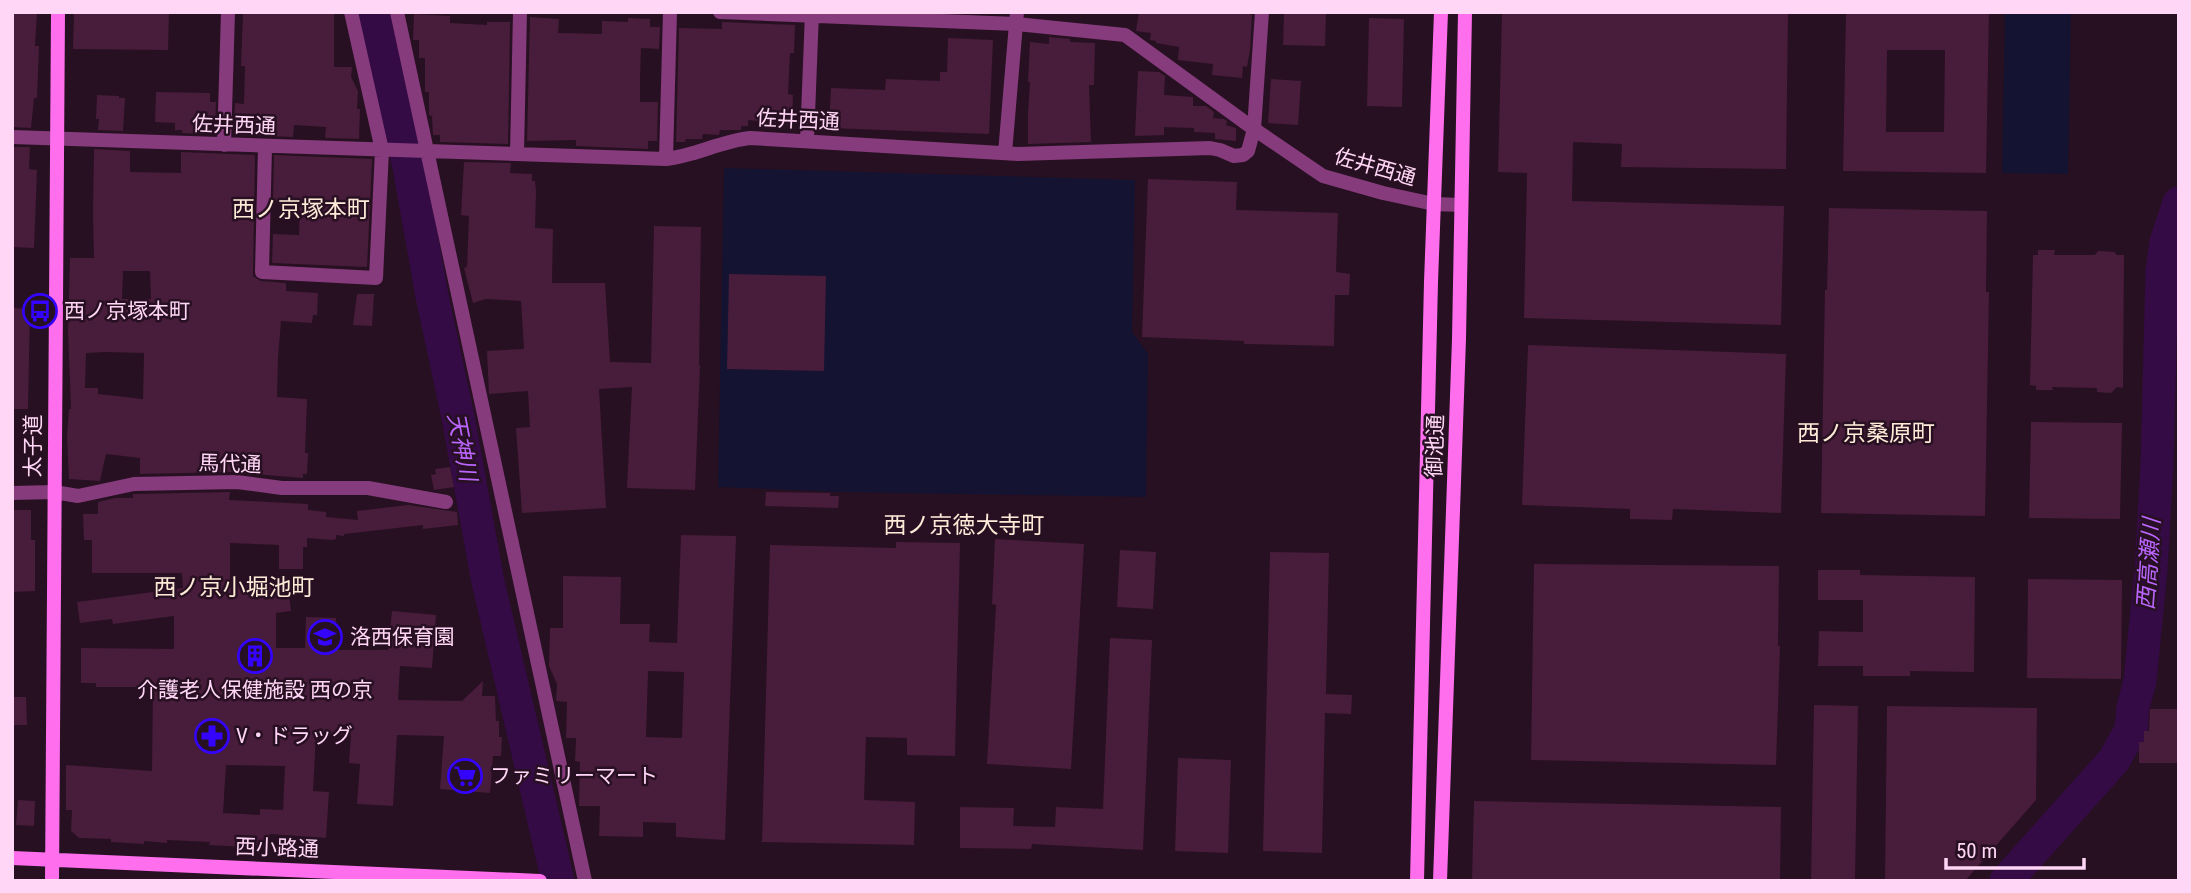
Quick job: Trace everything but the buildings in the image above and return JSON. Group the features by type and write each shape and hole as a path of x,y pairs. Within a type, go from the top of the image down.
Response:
{"street":[{"name":"太子道","path":"52,881 58,12"},
{"path":"224,145 228,12"},
{"path":"265,147 262,272 376,278 382,150 351,12"},
{"path":"397,12 421,150 585,881"},
{"path":"517,154 520,12"},
{"path":"666,159 670,12"},
{"path":"720,12 1016,18 1125,35 1254,129"},
{"path":"1254,129 1262,12"},
{"name":"御池通","path":"1417,881 1441,12"},
{"name":"御池通","path":"1440,881 1459,339 1465,12"},
{"path":"807,141 812,14"},
{"path":"1005,153 1016,18"},
{"name":"佐井西通","path":"12,137 666,159 678,158 738,139 1005,153 1210,148 1234,156 1248,151 1254,129 1323,176 1383,194 1434,204 1461,205"},
{"name":"馬代通","path":"12,493 54,492 78,496 134,484 237,482 282,488 368,488 446,502"},
{"name":"西小路通","path":"12,858 540,881"}],"shaded area":[{"path":"2005,12 2071,12 2068,174 2002,173"},
{"path":"724,168 1135,180 1132,332 1148,354 1146,497 842,492 718,487"}],"waterway":[{"name":"天神川","path":"373,12 409,167 488,582 558,881"},
{"name":"西高瀬川","path":"2006,881 2114,760 2131,730 2133,707 2140,681 2151,570 2157,465 2162,270 2166,242 2179,203"}],"place":[{"name":"西ノ京塚本町","path":"40,311"},
{"name":"洛西保育園","path":"325,637"},
{"name":"介護老人保健施設 西の京","path":"255,656"},
{"name":"V・ドラッグ","path":"212,736"},
{"name":"ファミリーマート","path":"465,776"}],"district":[{"name":"西ノ京塚本町","path":"301,209"},
{"name":"西ノ京桑原町","path":"1866,433"},
{"name":"西ノ京徳大寺町","path":"964,525"},
{"name":"西ノ京小堀池町","path":"234,587"}]}
